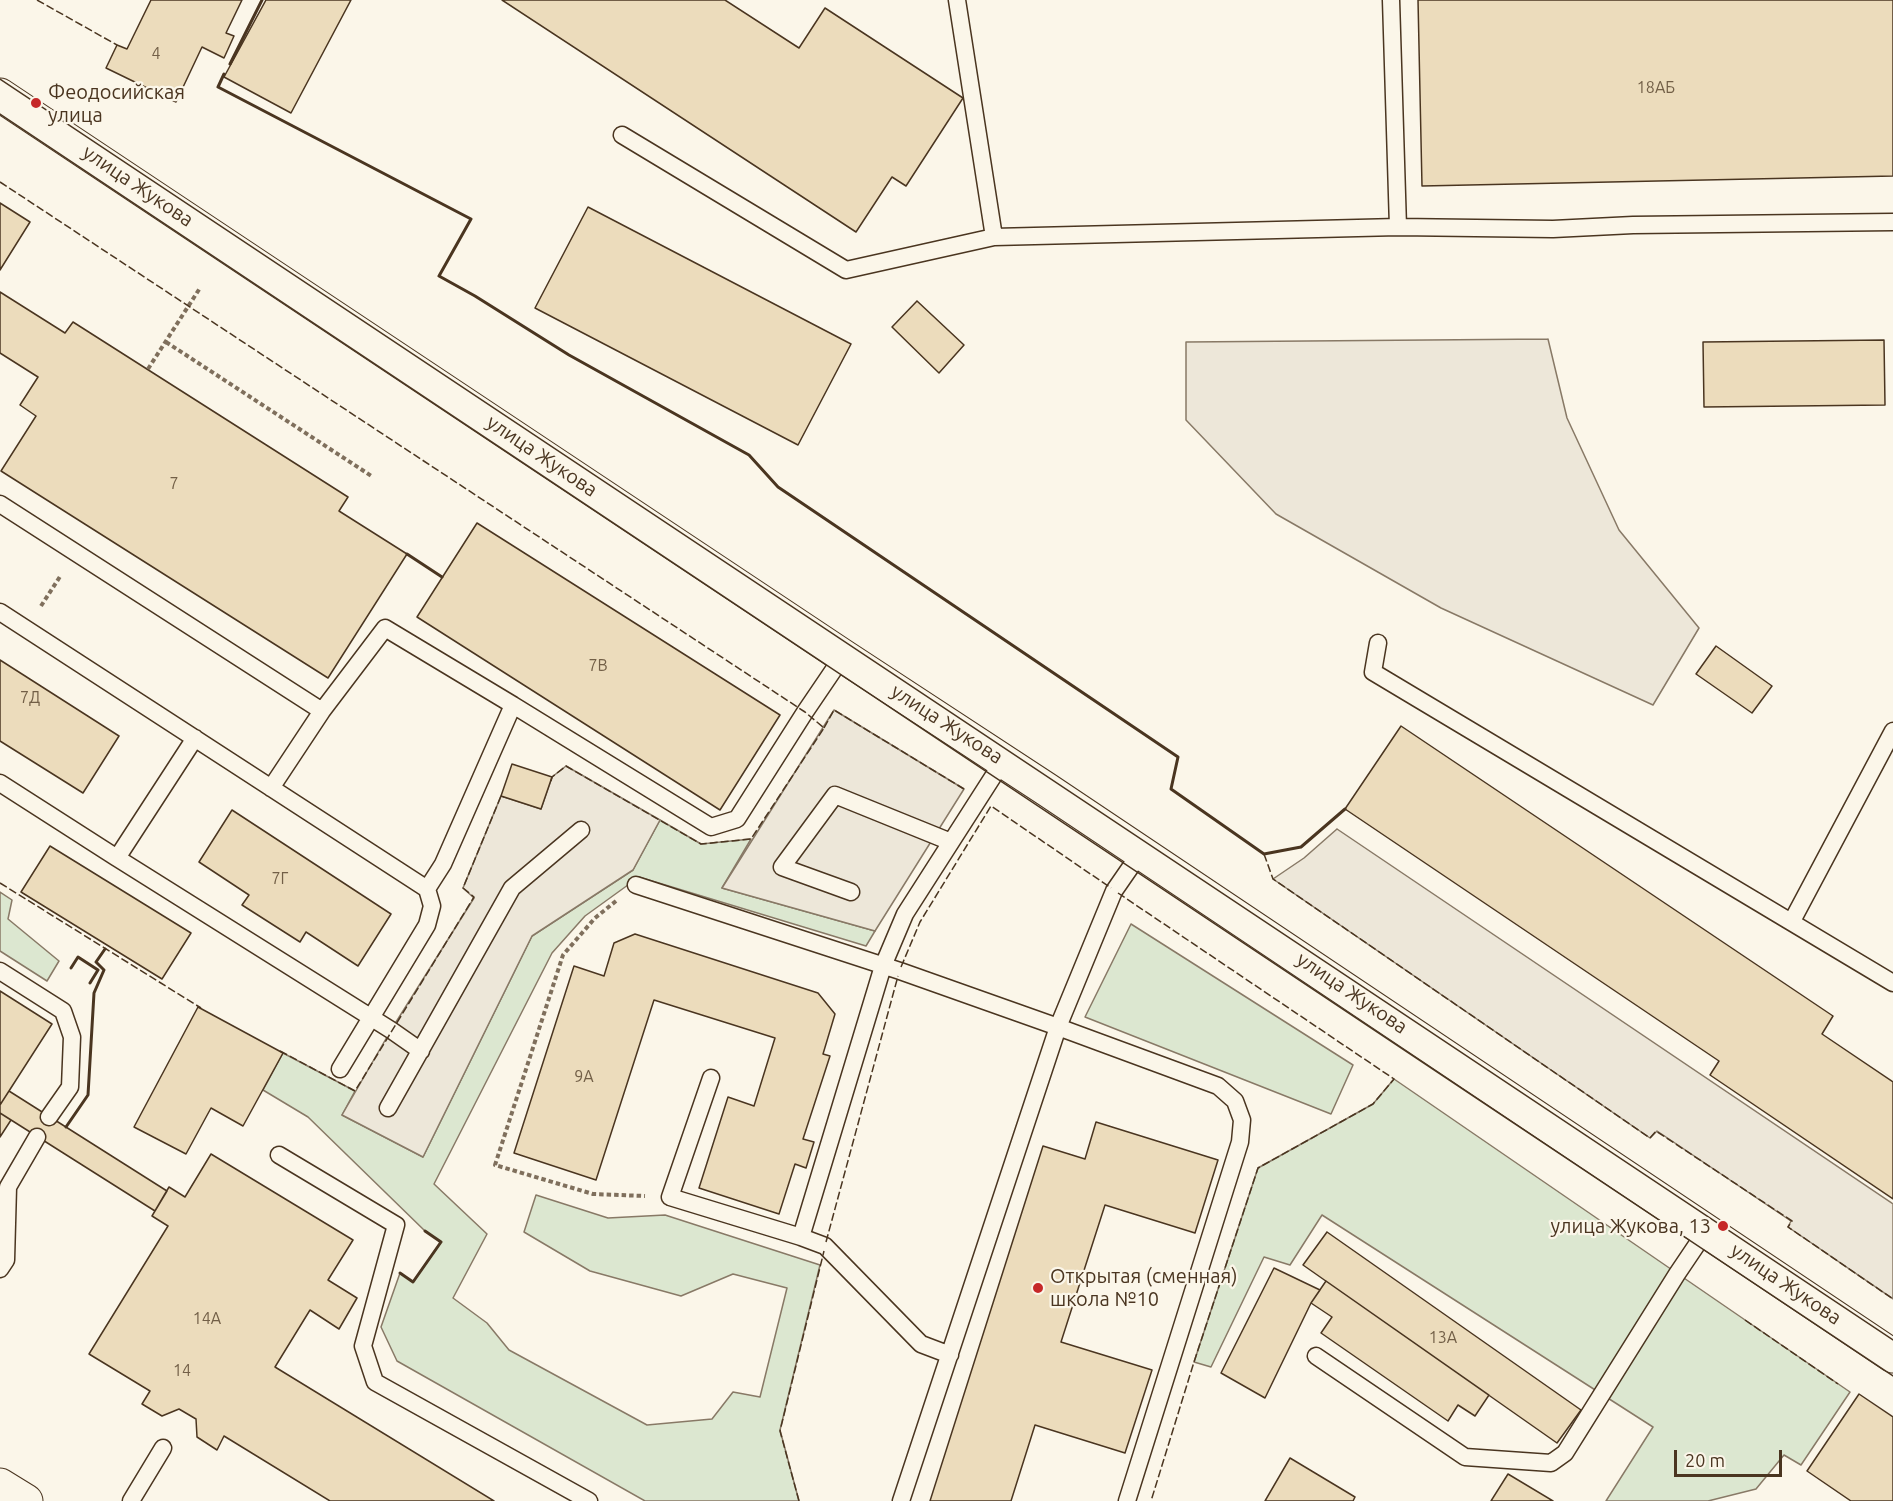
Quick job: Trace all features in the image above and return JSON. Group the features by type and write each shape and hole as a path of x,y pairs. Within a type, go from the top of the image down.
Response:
{"street":[{"name":"улица Жукова","path":"0,95 1141,852 1893,1356"},
{"path":"0,1485 26,1501"}],"lane":[{"path":"957,0 994,237"},
{"path":"1391,0 1398,227"},
{"path":"622,135 846,270 994,237 1398,227 1553,229 1633,225 1893,222"},
{"path":"0,504 322,711"},
{"path":"0,612 427,889 432,906 427,925 340,1069"},
{"path":"271,788 322,711 385,628 711,827 737,819 843,656"},
{"path":"1378,643 1373,672 1893,982"},
{"path":"427,889 442,864 513,705"},
{"path":"1792,921 1893,731"},
{"path":"117,858 195,738"},
{"path":"801,1237 883,966 905,914 1003,761"},
{"path":"0,783 421,1051"},
{"path":"851,892 782,867 835,795 951,842"},
{"path":"388,1108 512,888 581,830"},
{"path":"901,1501 1058,1027 1114,891 1141,852"},
{"path":"636,885 883,966 1058,1027 1218,1086 1235,1101 1242,1120 1240,1142 1127,1501"},
{"path":"0,971 63,1011 72,1037 70,1087 49,1117"},
{"path":"711,1078 670,1197 825,1246 921,1344 950,1355"},
{"path":"0,1269 6,1260 8,1187 37,1137"},
{"path":"279,1155 396,1225 363,1347 375,1382 589,1501"},
{"path":"1316,1356 1465,1457 1551,1463 1565,1454 1677,1274 1707,1231"},
{"path":"131,1501 164,1448"}],"path":[{"path":"148,369 200,288"},
{"path":"166,342 373,477"},
{"path":"26,629 76,553"},
{"path":"636,885 595,918 563,955 495,1165 593,1194 670,1197"}],"green space":[{"path":"660,820 701,844 751,839 722,888 875,931 866,946 639,877 585,916 552,953 434,1184 487,1234 453,1298 487,1323 509,1350 647,1425 712,1419 733,1392 760,1397 787,1288 733,1274 681,1296 590,1271 524,1232 536,1195 608,1218 665,1215 820,1265 780,1430 799,1501 645,1501 397,1361 381,1327 400,1273 413,1282 441,1242 425,1231 308,1117 263,1090 283,1053 355,1091 342,1115 423,1157 532,936 633,870"},
{"path":"0,892 12,900 8,919 59,961 47,981 0,951"},
{"path":"1131,924 1353,1065 1331,1114 1085,1017"},
{"path":"1394,1079 1850,1392 1801,1465 1784,1455 1756,1489 1708,1501 1606,1501 1653,1427 1322,1215 1290,1265 1264,1257 1211,1367 1194,1362 1258,1168 1373,1104"}],"shaded area":[{"path":"1548,339 1567,418 1619,530 1699,628 1653,705 1441,608 1276,514 1186,420 1186,342"},
{"path":"834,710 964,789 875,931 722,888"},
{"path":"566,766 660,820 633,870 532,936 423,1157 342,1115 391,1030 474,898 463,888 501,796 541,809 552,777"},
{"path":"1337,829 1893,1204 1893,1299 1788,1227 1791,1221 1657,1131 1650,1138 1273,879 1304,858"}],"building":[{"path":"151,0 242,0 226,33 234,36 224,58 202,47 176,102 106,68 117,45 127,49"},
{"path":"266,0 351,0 291,113 224,77"},
{"path":"502,0 725,0 799,48 825,8 963,98 906,186 892,177 856,232"},
{"path":"1418,0 1893,0 1893,176 1422,186"},
{"path":"0,203 30,222 0,270"},
{"path":"588,207 851,344 798,445 535,308"},
{"path":"0,292 65,333 73,322 348,497 339,511 407,554 328,678 1,471 36,416 20,405 38,377 0,353"},
{"path":"917,301 964,345 939,373 892,327"},
{"path":"1884,340 1885,405 1704,407 1703,342"},
{"path":"477,523 780,715 720,810 417,617"},
{"path":"1716,646 1772,686 1752,713 1696,674"},
{"path":"0,660 119,736 83,793 0,741"},
{"path":"1401,726 1833,1016 1822,1034 1893,1082 1893,1199 1710,1075 1719,1061 1345,809"},
{"path":"512,764 552,777 541,809 501,796"},
{"path":"232,810 391,914 358,966 306,932 300,942 242,905 249,895 199,862"},
{"path":"50,846 191,933 162,979 21,892"},
{"path":"635,934 818,993 835,1014 823,1054 830,1056 803,1139 814,1142 806,1168 795,1164 779,1214 699,1188 728,1097 754,1106 775,1038 654,1000 596,1180 514,1153 574,966 604,976 614,943"},
{"path":"0,991 52,1024 0,1105"},
{"path":"198,1007 283,1053 243,1126 211,1108 186,1154 134,1127"},
{"path":"9,1091 167,1191 155,1211 0,1113 0,1105"},
{"path":"0,1113 11,1120 0,1137"},
{"name":"Открытая (сменная) школа №10","path":"1096,1122 1218,1160 1195,1233 1105,1205 1061,1342 1152,1370 1125,1453 1035,1425 1011,1501 930,1501 1043,1146 1085,1159"},
{"path":"211,1154 353,1240 328,1280 357,1298 339,1329 310,1310 275,1367 494,1501 330,1501 224,1436 217,1450 197,1437 196,1419 179,1409 162,1416 142,1404 150,1391 89,1354 168,1226 152,1216 169,1187 185,1197"},
{"path":"1327,1232 1581,1410 1557,1443 1303,1265"},
{"path":"1274,1268 1320,1290 1311,1303 1265,1398 1221,1373"},
{"path":"1326,1281 1489,1395 1475,1416 1458,1405 1448,1421 1321,1333 1332,1317 1311,1303"},
{"path":"1859,1394 1893,1417 1893,1501 1851,1501 1807,1471"},
{"path":"1290,1458 1355,1497 1353,1501 1265,1501"},
{"path":"1508,1474 1553,1501 1491,1501"}],"tram line":[{"path":"0,79 1893,1340"},
{"path":"0,114 1893,1376"}],"fence":[{"path":"37,0 117,45"},
{"path":"0,182 805,712 824,728 751,839 701,844 566,766 552,777 551,781"},
{"path":"824,728 834,710 964,789"},
{"path":"280,1051 355,1091 474,897 463,888 501,796 504,797"},
{"path":"901,967 920,922 991,806 1111,888"},
{"path":"1264,854 1273,879 1650,1138 1656,1131 1792,1221 1788,1227 1893,1299"},
{"path":"0,883 201,1008"},
{"path":"1118,893 1394,1079 1373,1104 1258,1168 1151,1501"},
{"path":"826,1242 898,976"},
{"path":"799,1501 780,1431 824,1251"},
{"path":"1745,1320 1838,1384"}],"wall":[{"path":"230,64 262,0"},
{"path":"224,74 218,87 471,219 439,276 569,355 749,455 778,487 1178,757 1171,789 1264,854 1301,847 1345,809"},
{"path":"407,554 442,577"},
{"path":"66,1127 88,1095 94,993 104,970 96,962 105,949"},
{"path":"71,968 78,957 98,970 90,983"},
{"path":"400,1273 413,1282 441,1242 425,1231"}],"place":[{"name":"Феодосийская улица","path":"36,103"},
{"name":"улица Жукова, 13","path":"1723,1226"},
{"name":"Открытая (сменная) школа №10","path":"1038,1288"}]}
